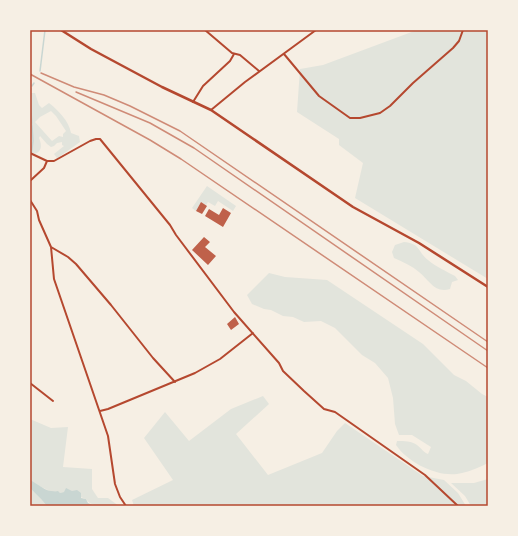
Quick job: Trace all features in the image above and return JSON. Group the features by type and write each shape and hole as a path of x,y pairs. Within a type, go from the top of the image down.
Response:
{"street":[{"path":"61,30 91,49 162,87 211,110 353,207 419,243 488,287"},
{"path":"205,30 234,54 240,55 260,71"},
{"path":"211,110 260,71 316,30"},
{"path":"284,54 319,96 350,118 360,118 380,113 390,106 413,83 453,48 459,41 463,30"},
{"path":"193,102 203,86 230,61 234,54"},
{"path":"31,154 47,161 54,161 90,141 96,139 100,140 170,225 234,312 279,363 283,371 324,409 335,412 425,475 458,506"},
{"path":"31,180 44,168 47,161"},
{"path":"30,200 51,246 54,279 90,388 100,411 109,443 115,484 120,498 126,506"},
{"path":"51,246 76,264 153,358 175,382"},
{"path":"100,411 195,373 220,359 254,333"},
{"path":"30,383 53,401"}],"shaded area":[{"path":"417,30 488,30 488,279 355,198 363,163 339,145 339,139 297,112 300,69 323,65"},
{"path":"30,93 35,93 39,105 42,108 49,103 56,109 66,120 71,133 79,136 80,142 57,158 54,154 64,146 62,145 62,142 51,147 40,136 41,148 39,152 34,154 30,151 30,127 33,125 30,118","holes":["51,111 66,131 63,134 63,137 59,136 52,141 35,122 40,117"]},
{"path":"207,186 236,206 233,211 218,201 215,206 208,202 206,205 201,202 196,211 192,208"},
{"path":"404,242 416,246 428,260 455,276 458,280 452,282 450,289 440,290 436,288 416,270 394,258 392,252 395,245"},
{"path":"269,273 285,277 327,280 423,344 454,375 466,381 488,397 488,463 462,473 444,474 425,468 401,452 396,445 397,441 413,443 428,454 431,447 412,435 399,435 395,424 393,398 388,378 375,363 362,355 335,328 321,321 304,322 293,317 283,316 271,310 252,304 247,295"},
{"path":"263,396 269,404 236,434 268,475 322,453 337,431 345,423 423,476 444,480 458,493 466,506 134,506 132,500 173,480 144,438 165,412 189,441 231,409"},
{"path":"30,419 51,428 68,427 63,467 92,469 92,489 98,498 108,498 119,506 96,506 86,499 71,492 52,492 30,480"},
{"path":"488,479 488,506 471,506 465,496 451,483 474,483"},
{"path":"30,480 50,491 58,491 60,493 64,492 66,488 72,491 77,490 81,493 81,498 86,499 88,503 95,506 47,506 30,488"},
{"path":"30,488 41,499 47,506 30,506"}],"building":[{"path":"201,202 207,206 202,214 196,211"},
{"path":"223,208 231,213 223,227 205,216 209,209 219,215"},
{"path":"204,237 210,242 205,247 216,256 208,265 192,250"},
{"path":"235,317 239,324 231,330 227,324"}],"waterway":[{"path":"40,71 45,30"},
{"path":"30,96 33,141 30,164"}],"railway":[{"path":"41,73 74,87 104,95 180,131 488,342"},
{"path":"30,74 150,140 181,159 488,368"},
{"path":"76,92 150,123 194,148 488,351"}]}
